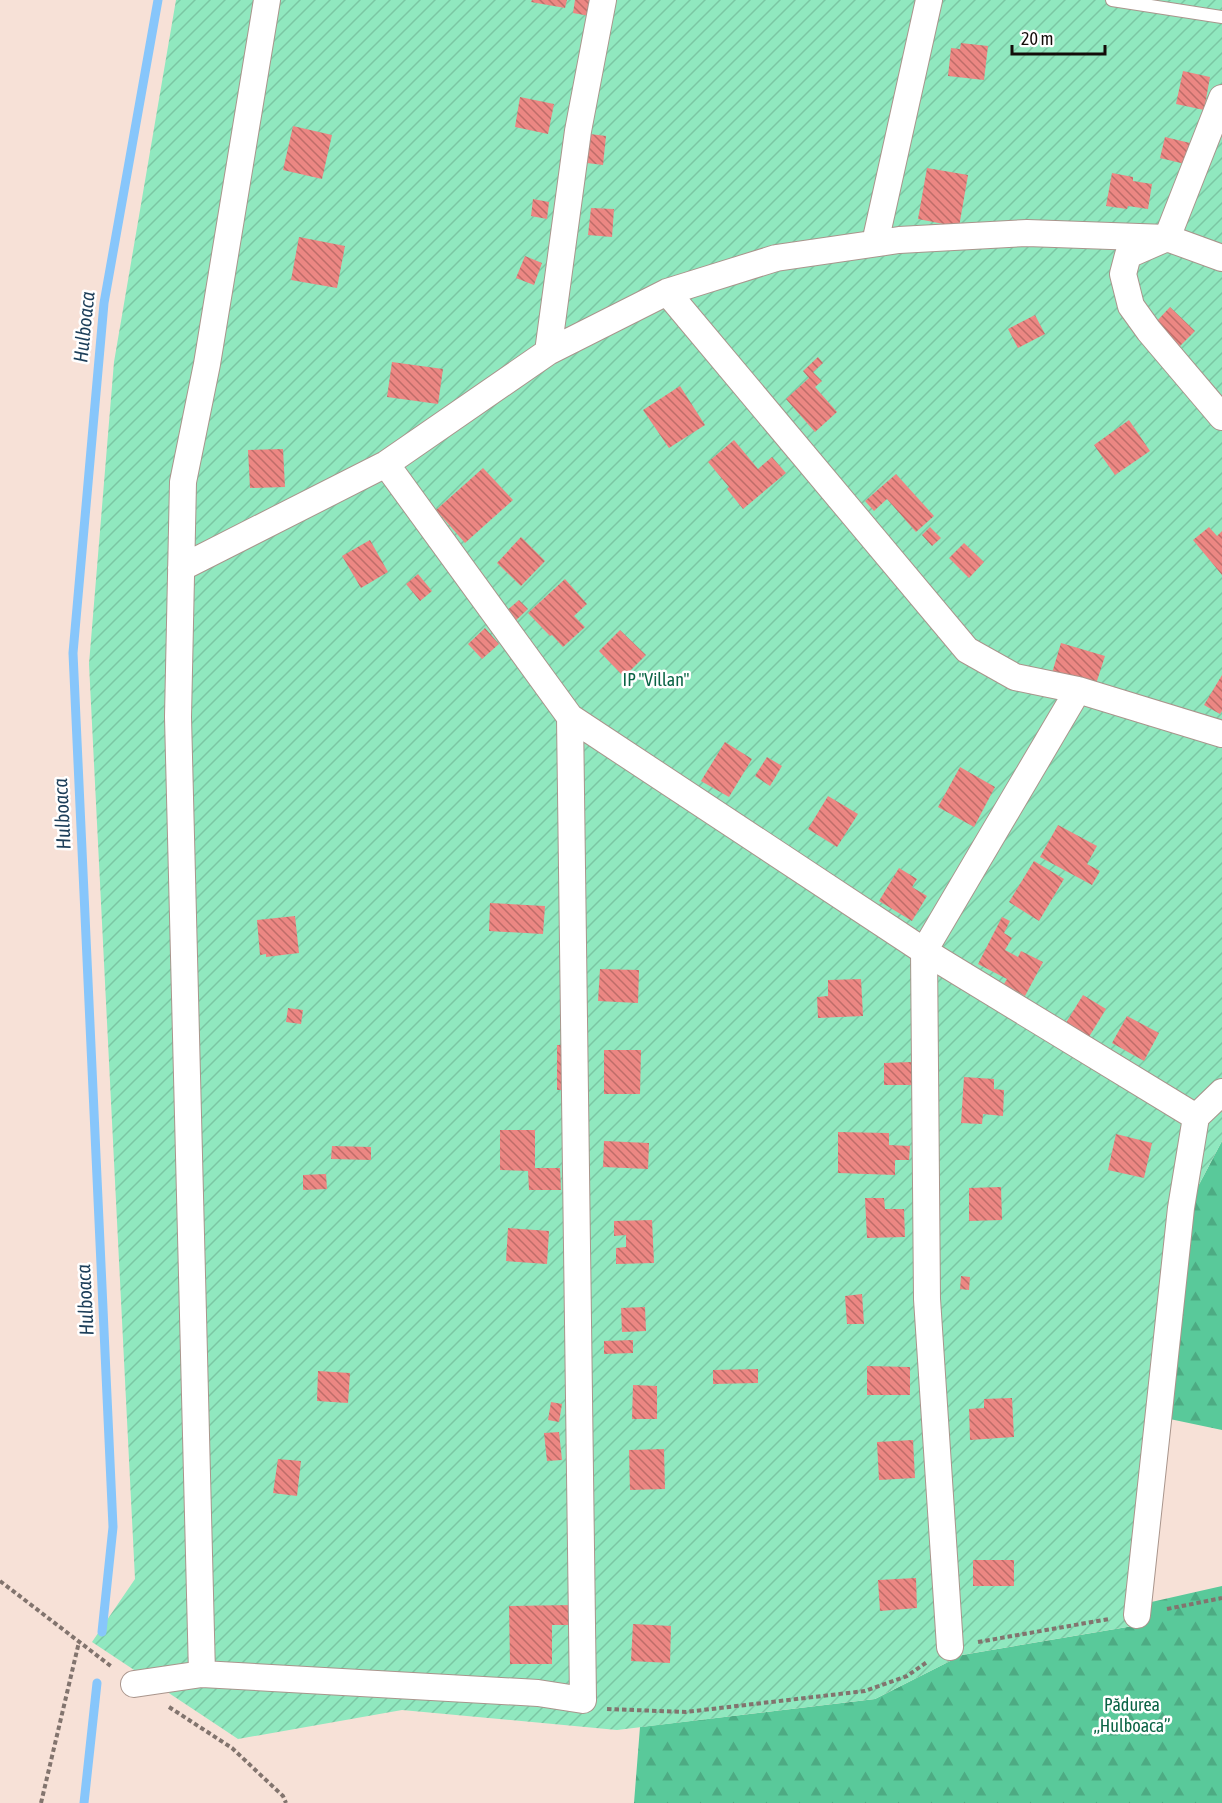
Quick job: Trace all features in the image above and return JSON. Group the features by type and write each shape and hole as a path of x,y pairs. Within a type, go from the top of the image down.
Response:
{"street":[{"path":"202,1674 178,717 183,482 207,364 267,0"},
{"path":"548,352 579,131 603,0"},
{"path":"875,243 929,0"},
{"path":"1222,98 1167,238 1128,255 1123,274 1131,306 1149,331 1222,417"},
{"path":"181,568 386,464 548,352 667,292 776,258 898,240 1027,233 1167,238 1222,258"},
{"path":"667,292 967,650 1015,677 1078,690 1222,734"},
{"path":"386,464 570,717 924,951 1196,1118"},
{"path":"950,1647 927,1299 924,951 1078,690"},
{"path":"134,1684 202,1674 538,1693 584,1700 570,717"},
{"path":"1137,1615 1181,1208 1196,1118 1222,1092"}],"lane":[{"path":"1112,0 1222,17"}],"path":[{"path":"0,1581 134,1684 232,1748 283,1796 286,1803"},
{"path":"584,1700 609,1710 686,1712 865,1691 907,1676 950,1647 1222,1598"},
{"path":"41,1803 79,1642"}],"green space":[{"name":"IP \"Villan\"","path":"176,0 1222,0 1222,1141 1193,1196 1139,1625 962,1655 875,1699 617,1730 402,1710 238,1739 92,1642 135,1579 89,664 114,362"},
{"path":"1222,1141 1222,1430 1165,1418 1193,1196"},
{"name":"Pădurea „Hulboaca”","path":"1222,1586 1222,1803 634,1803 640,1727 875,1699 962,1655 1139,1625 1147,1603"}],"building":[{"path":"532,0 567,0 565,8 531,2"},
{"path":"575,0 597,0 595,17 573,13"},
{"path":"961,43 988,46 984,80 948,76 951,48 960,49"},
{"path":"1183,71 1210,77 1204,110 1176,104"},
{"path":"520,97 554,104 548,134 515,127"},
{"path":"293,126 332,135 322,179 283,170"},
{"path":"590,134 606,136 603,165 587,163"},
{"path":"1165,137 1190,143 1185,164 1160,158"},
{"path":"927,168 968,175 959,227 918,219"},
{"path":"1112,173 1133,177 1133,181 1152,184 1148,209 1106,206"},
{"path":"533,199 549,202 547,219 531,216"},
{"path":"591,208 614,209 612,237 588,235"},
{"path":"299,237 345,246 337,288 291,280"},
{"path":"525,256 542,263 534,285 516,278"},
{"path":"1170,307 1195,331 1180,346 1155,323"},
{"path":"1035,315 1045,334 1018,348 1008,329"},
{"path":"818,357 823,363 813,372 822,381 815,387 837,412 815,432 786,399 809,378 803,371"},
{"path":"392,362 443,369 438,404 387,397"},
{"path":"680,386 705,425 669,448 643,410"},
{"path":"1129,420 1150,451 1115,475 1094,445"},
{"path":"734,440 758,469 772,457 786,473 743,509 727,489 729,487 708,462"},
{"path":"283,449 285,487 250,488 248,450"},
{"path":"483,468 513,500 465,543 436,510"},
{"path":"896,474 934,516 916,532 887,499 874,511 865,501"},
{"path":"930,527 941,538 932,546 922,535"},
{"path":"1209,527 1217,536 1222,531 1222,575 1193,540"},
{"path":"521,537 545,561 521,586 497,563"},
{"path":"370,540 388,572 361,588 342,556"},
{"path":"964,543 984,562 969,578 949,558"},
{"path":"418,574 432,591 420,601 406,584"},
{"path":"565,579 587,604 574,616 585,627 563,647 528,613"},
{"path":"519,600 528,609 513,623 504,613"},
{"path":"485,628 499,644 482,659 468,644"},
{"path":"620,630 646,655 624,677 599,651"},
{"path":"1061,643 1105,656 1095,687 1052,673"},
{"path":"1222,675 1222,711 1220,714 1204,705"},
{"path":"725,742 752,759 729,797 701,781"},
{"path":"767,757 782,766 770,786 755,776"},
{"path":"960,767 995,787 974,827 938,807"},
{"path":"828,796 858,814 837,847 808,829"},
{"path":"1058,825 1097,846 1087,864 1100,871 1092,885 1040,857"},
{"path":"1034,861 1064,879 1039,921 1009,902"},
{"path":"899,868 917,879 912,887 927,896 912,921 879,901"},
{"path":"490,903 545,906 543,934 489,931"},
{"path":"295,916 299,953 266,957 266,954 260,955 257,920"},
{"path":"1002,917 1010,921 1004,933 1012,938 1005,950 1018,957 1021,951 1043,962 1025,996 1004,984 1007,979 978,964"},
{"path":"600,969 639,970 638,1003 598,1001"},
{"path":"861,979 863,1016 818,1018 817,997 828,996 828,980"},
{"path":"1083,995 1106,1009 1084,1045 1061,1031"},
{"path":"288,1008 303,1010 301,1024 286,1022"},
{"path":"1127,1016 1159,1033 1144,1061 1112,1043"},
{"path":"557,1045 572,1045 572,1090 557,1090"},
{"path":"604,1050 641,1050 640,1094 604,1094"},
{"path":"911,1062 912,1085 884,1085 884,1063"},
{"path":"964,1077 994,1079 994,1089 1004,1090 1003,1116 983,1114 982,1124 961,1123"},
{"path":"500,1130 535,1130 535,1168 560,1168 561,1190 529,1190 528,1171 500,1170"},
{"path":"838,1132 889,1133 889,1145 910,1146 909,1160 895,1160 895,1175 838,1173"},
{"path":"1116,1134 1152,1143 1144,1178 1108,1170"},
{"path":"604,1141 649,1143 648,1169 603,1167"},
{"path":"332,1146 371,1147 371,1160 331,1159"},
{"path":"326,1174 327,1189 303,1190 303,1175"},
{"path":"1001,1187 1002,1220 969,1221 969,1188"},
{"path":"865,1198 884,1198 885,1209 904,1209 905,1237 867,1238"},
{"path":"652,1220 654,1263 616,1264 616,1248 626,1247 626,1235 614,1236 614,1221"},
{"path":"508,1228 549,1231 547,1264 506,1261"},
{"path":"961,1276 970,1277 969,1290 960,1289"},
{"path":"862,1294 864,1324 847,1324 845,1296"},
{"path":"645,1307 646,1331 622,1332 621,1308"},
{"path":"633,1340 633,1353 604,1354 604,1341"},
{"path":"867,1366 910,1367 910,1395 867,1395"},
{"path":"758,1369 758,1383 713,1384 713,1370"},
{"path":"318,1371 350,1373 348,1403 317,1401"},
{"path":"633,1385 657,1386 657,1419 632,1419"},
{"path":"1012,1398 1014,1437 970,1440 969,1409 984,1408 984,1399"},
{"path":"551,1402 562,1404 559,1422 548,1420"},
{"path":"559,1432 562,1460 547,1461 544,1433"},
{"path":"913,1440 915,1478 879,1480 877,1442"},
{"path":"664,1449 665,1489 630,1490 629,1450"},
{"path":"278,1459 301,1461 297,1496 273,1493"},
{"path":"973,1560 1014,1560 1014,1586 973,1586"},
{"path":"916,1578 917,1608 880,1611 878,1580"},
{"path":"574,1605 575,1625 552,1625 552,1664 510,1664 509,1606"},
{"path":"633,1624 671,1626 670,1663 631,1661"}],"waterway":[{"name":"Hulboaca","path":"102,1632 113,1527 73,653 104,303 158,0"},
{"name":"Hulboaca","path":"84,1803 97,1683"}]}
